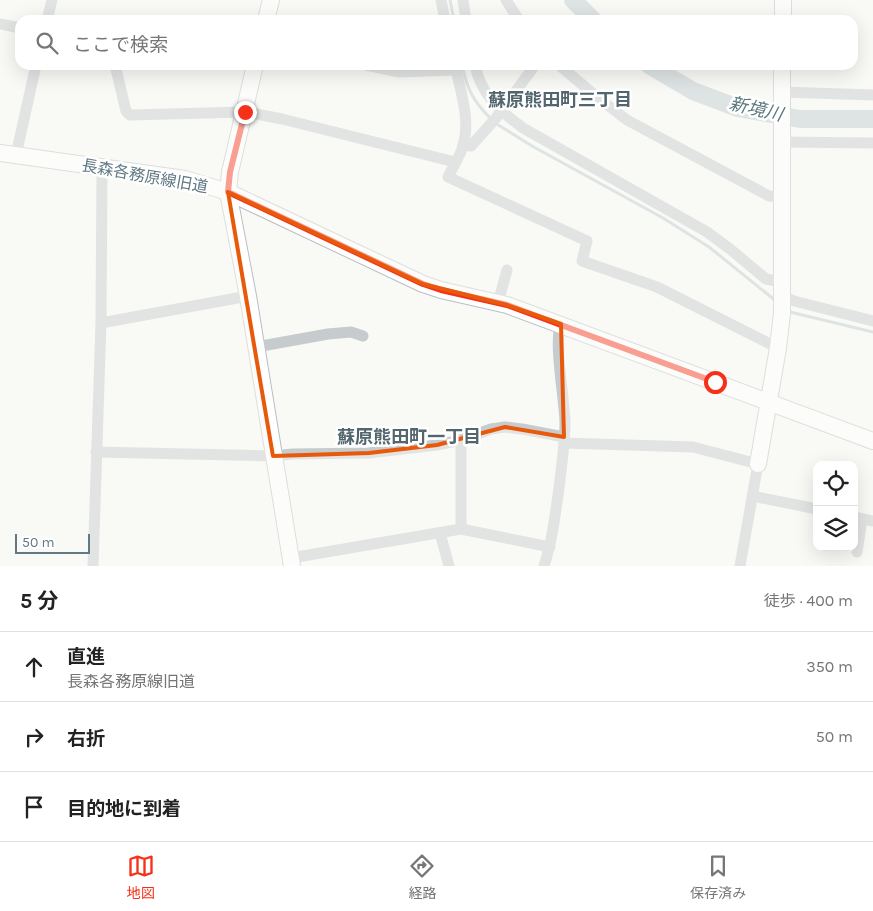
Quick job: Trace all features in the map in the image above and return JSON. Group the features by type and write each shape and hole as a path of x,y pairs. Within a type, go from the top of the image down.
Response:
{"street":[{"path":"48,15 52,0"},
{"path":"267,15 271,0"},
{"path":"440,0 444,15"},
{"path":"463,0 465,15"},
{"path":"506,0 516,15"},
{"path":"783,0 783,15"},
{"path":"0,24 15,27"},
{"path":"8,154 34,70"},
{"path":"116,70 126,111 130,115 245,112 282,119 455,162"},
{"path":"254,70 230,172 228,192 248,296 292,562 460,529 550,547"},
{"path":"390,70 399,72 421,70"},
{"path":"456,70 466,123 463,145 448,177 587,241 582,261 657,287 778,348"},
{"path":"476,70 478,79 498,114 707,232 766,279 781,297 873,320"},
{"path":"463,145 471,146 488,127 531,70"},
{"path":"565,70 627,120 769,196 782,197"},
{"path":"740,566 778,348 781,297 782,70"},
{"path":"782,96 873,95"},
{"path":"782,138 873,143"},
{"name":"長森各務原線旧道","path":"8,154 185,179 228,192 423,284 498,303 561,324 873,441"},
{"path":"93,566 101,323 102,167"},
{"path":"498,303 507,270"},
{"path":"101,323 248,296"},
{"path":"544,566 550,547 564,440 565,423 559,329 561,324"},
{"path":"256,347 328,334 351,332 363,336"},
{"path":"96,452 273,456 369,453 422,445 437,445 461,440 491,429 505,428 522,429 564,440 693,447 758,464"},
{"path":"460,529 461,440"},
{"path":"752,496 813,508"},
{"path":"856,552 863,519"},
{"path":"440,533 448,566"}],"highlighted area":[{"path":"228,192 423,284 507,305 561,324 564,437 505,427 437,445 369,453 273,456"}],"waterway":[{"path":"450,0 453,15"},
{"name":"新境川","path":"573,0 588,15"},
{"path":"463,70 472,94 491,119"},
{"name":"新境川","path":"657,70 693,91 738,108 800,119 873,119"},
{"path":"495,123 532,146 663,218 709,247 776,301"},
{"path":"787,310 873,332"}],"district":[{"name":"蘇原熊田町三丁目","path":"560,100"},
{"name":"蘇原熊田町一丁目","path":"409,437"}],"route":[{"path":"245,112 230,172 228,192 423,284 507,305 715,382"}]}
